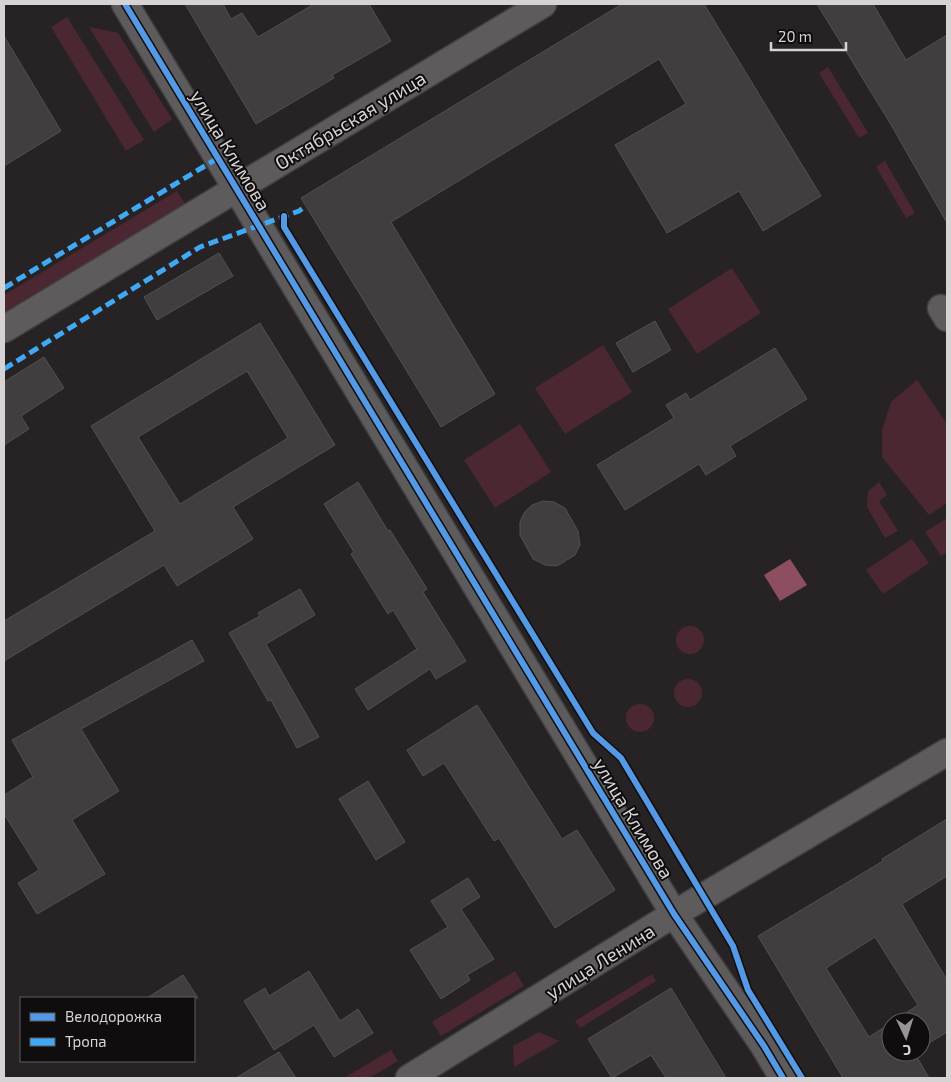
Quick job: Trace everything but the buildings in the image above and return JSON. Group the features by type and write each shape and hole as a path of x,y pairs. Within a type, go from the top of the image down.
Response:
{"street":[{"name":"улица Климова","path":"125,4 674,914 764,1046 783,1078"},
{"name":"Октябрьская улица","path":"4,329 543,4"},
{"name":"улица Ленина","path":"409,1078 674,914 947,752"}],"shaded area":[{"path":"67,17 144,140 126,151 51,27"},
{"path":"89,27 118,33 172,119 154,132"},
{"path":"828,67 868,133 859,138 819,73"},
{"path":"885,161 915,213 906,218 876,167"},
{"path":"177,191 185,204 4,312 4,295"},
{"path":"732,268 761,313 697,354 668,309"},
{"path":"603,345 632,392 565,434 535,388"},
{"path":"917,380 947,424 947,503 929,515 882,457 882,430 891,402"},
{"path":"520,424 551,472 495,508 464,460"},
{"path":"879,482 887,495 879,501 898,531 885,538 867,507 868,491"},
{"path":"947,518 947,552 941,556 925,532"},
{"path":"912,539 929,563 883,594 866,570"},
{"path":"790,559 807,585 780,601 764,575"},
{"path":"690,626 700,630 704,640 700,650 690,654 680,650 676,640 680,630"},
{"path":"688,679 698,683 702,693 698,703 688,707 678,703 674,693 678,683"},
{"path":"640,704 650,708 654,718 650,728 640,732 630,728 626,718 630,708"},
{"path":"515,971 524,986 441,1036 432,1022"},
{"path":"652,974 656,981 580,1028 575,1021"},
{"path":"539,1032 559,1041 514,1067 513,1046"},
{"path":"391,1050 398,1061 369,1078 344,1078"}],"marked path":[{"path":"4,288 218,158"},
{"path":"4,369 200,247 299,211 306,206"}],"cycle path":[{"path":"125,4 674,914 764,1046 783,1078"},
{"path":"284,216 284,227 593,733 621,758 733,946 748,990 802,1078"}]}
